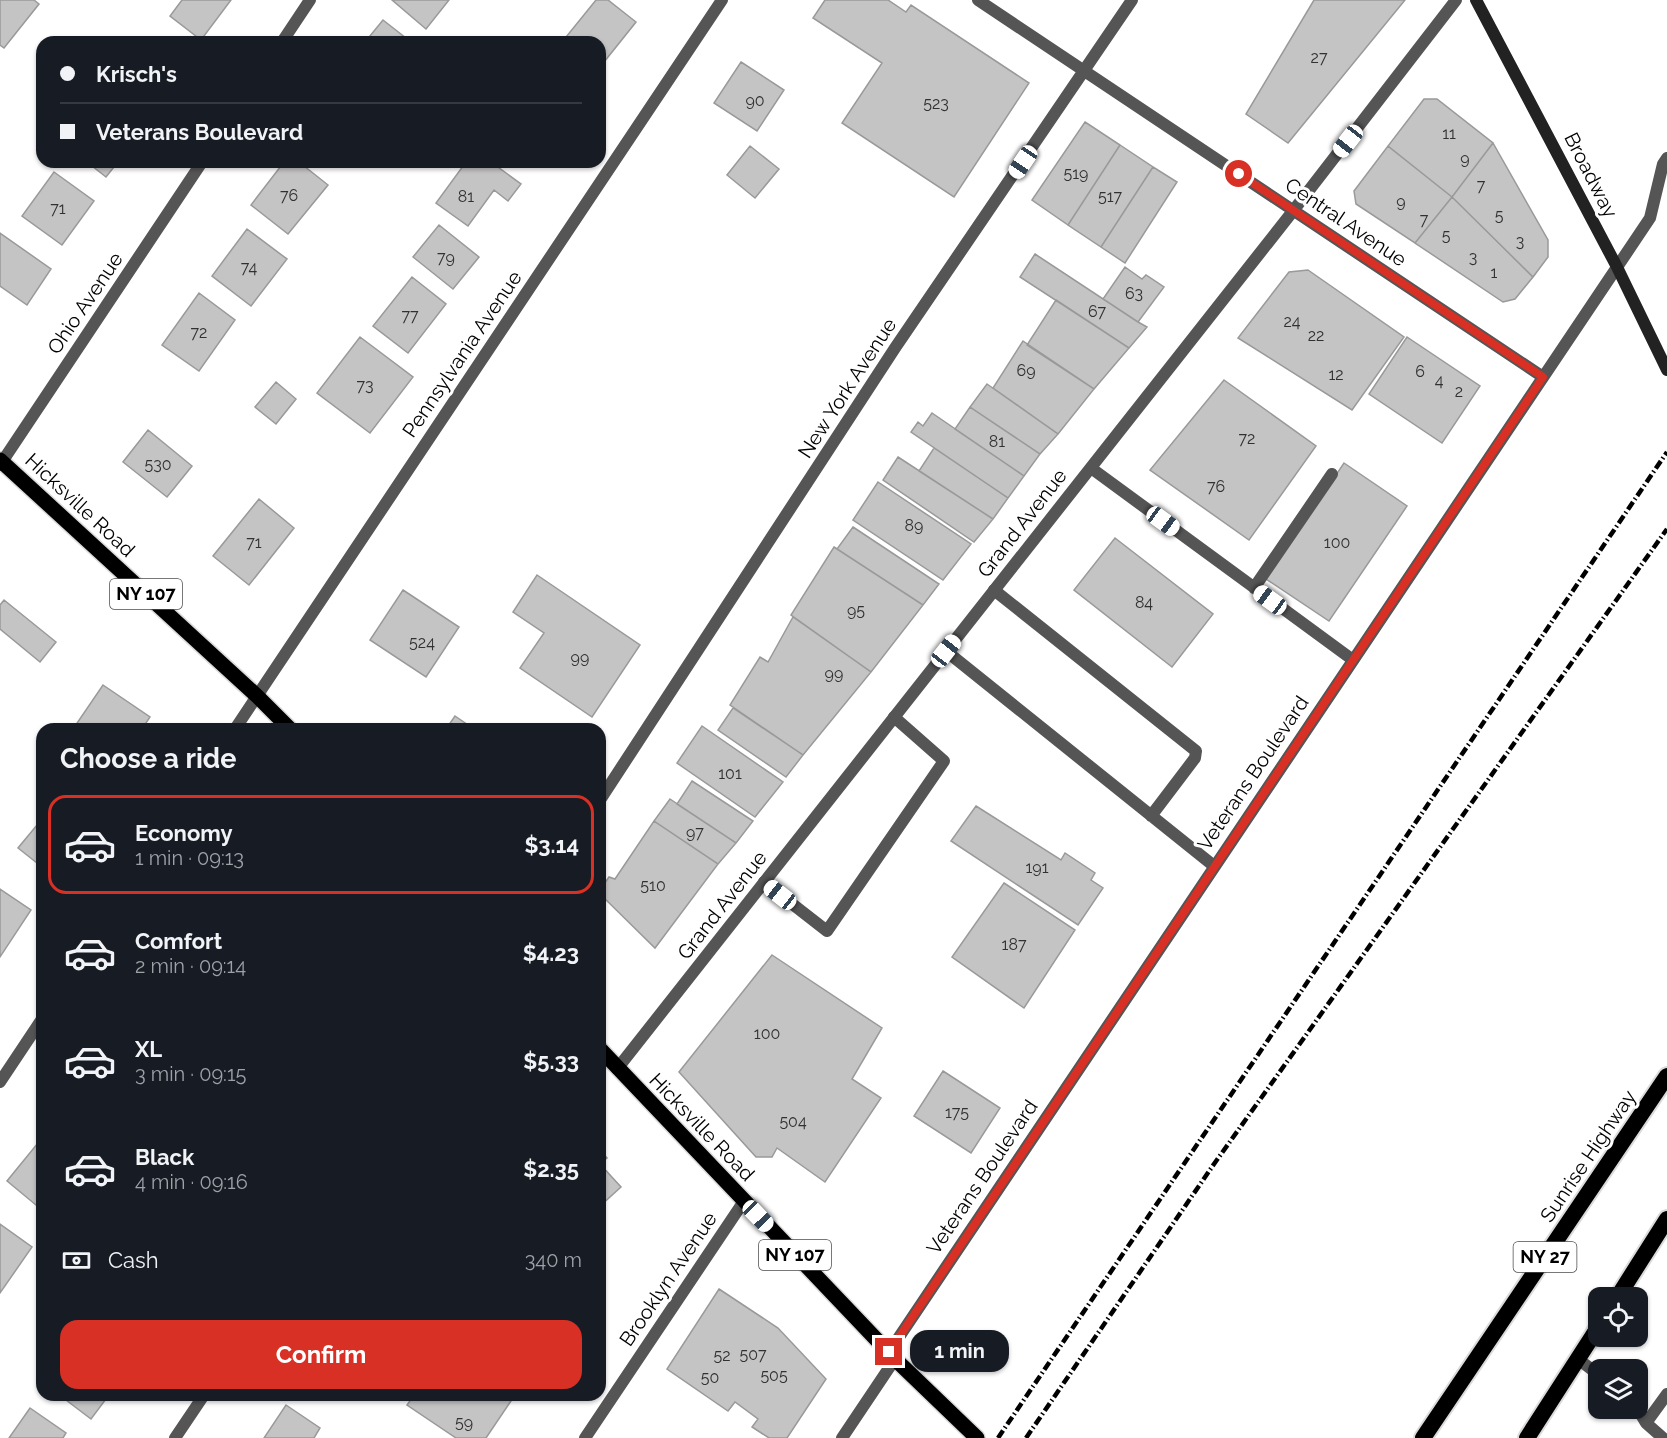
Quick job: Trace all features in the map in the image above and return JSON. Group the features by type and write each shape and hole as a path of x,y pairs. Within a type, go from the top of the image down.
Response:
{"highway":[{"name":"Sunrise Highway","path":"1423,1438 1667,1076"},
{"path":"1624,1287 1667,1220"},
{"path":"1527,1438 1588,1343"}],"main road":[{"name":"Broadway","path":"1476,0 1617,267 1667,370"},
{"name":"Hicksville Road","path":"1,462 284,723"},
{"name":"Hicksville Road","path":"606,1056 892,1355 977,1438"}],"street":[{"path":"286,36 310,0"},
{"name":"Pennsylvania Avenue","path":"239,723 722,0"},
{"name":"Central Avenue","path":"978,0 1543,377"},
{"name":"New York Avenue","path":"606,791 896,348 1132,0"},
{"name":"Grand Avenue","path":"617,1068 1293,211 1456,0"},
{"name":"Veterans Boulevard","path":"842,1438 892,1355 1214,866 1650,218 1665,161"},
{"name":"Ohio Avenue","path":"1,462 198,168"},
{"path":"1091,468 1353,660"},
{"path":"1254,588 1332,474"},
{"path":"994,590 1196,751 1195,758 1151,816"},
{"path":"946,651 1214,866"},
{"path":"764,882 827,931 944,761 894,717"},
{"path":"0,1082 36,1028"},
{"name":"Brooklyn Avenue","path":"585,1438 744,1202"},
{"path":"1578,1359 1588,1367"},
{"path":"1646,1423 1667,1394"},
{"path":"175,1438 200,1401"},
{"path":"1644,1419 1663,1438"}],"building":[{"path":"0,0 34,0 39,4 4,48 0,45"},
{"path":"182,0 231,0 204,36 196,36 170,16"},
{"path":"392,0 449,0 426,29"},
{"path":"596,0 608,0 636,22 606,60 606,36 567,36"},
{"path":"825,0 888,0 906,12 911,5 1029,83 954,197 842,123 882,63 813,18"},
{"path":"1314,0 1405,0 1288,143 1246,114"},
{"path":"383,20 403,36 370,36"},
{"path":"741,62 784,90 757,131 714,103"},
{"path":"1424,99 1437,99 1493,143 1452,197 1388,146"},
{"path":"1085,122 1120,145 1068,225 1032,200"},
{"path":"1493,143 1548,240 1548,257 1533,277 1452,197"},
{"path":"1120,145 1153,167 1101,247 1068,225"},
{"path":"750,146 779,169 755,198 727,175"},
{"path":"1388,146 1452,197 1415,243 1356,204 1354,191"},
{"path":"1153,167 1177,182 1125,263 1101,247"},
{"path":"95,168 113,168 106,177"},
{"path":"279,168 307,168 328,185 288,234 251,205"},
{"path":"462,168 499,168 521,184 508,201 494,190 468,226 436,203"},
{"path":"54,172 94,201 62,245 22,216"},
{"path":"1452,197 1533,277 1515,299 1503,302 1415,243"},
{"path":"439,225 479,257 453,289 413,257"},
{"path":"247,229 287,259 251,306 212,276"},
{"path":"0,233 51,269 27,305 0,286"},
{"path":"1035,254 1147,327 1129,348 1020,277"},
{"path":"1125,267 1142,279 1146,275 1164,287 1138,322 1103,299"},
{"path":"1308,270 1404,337 1352,410 1238,338 1289,272"},
{"path":"412,277 446,304 408,353 373,326"},
{"path":"199,293 235,320 199,371 162,345"},
{"path":"1056,300 1129,348 1094,389 1027,345"},
{"path":"360,337 413,377 370,433 317,393"},
{"path":"1407,337 1480,386 1442,443 1369,394"},
{"path":"1023,341 1094,389 1058,434 993,388"},
{"path":"1224,380 1316,446 1249,540 1150,470"},
{"path":"276,382 296,399 276,424 255,407"},
{"path":"987,384 1058,434 1040,454 970,407"},
{"path":"970,407 1040,454 1024,476 955,429"},
{"path":"932,413 1024,476 1008,498 911,432 918,422 923,426"},
{"path":"148,430 192,466 167,497 123,462"},
{"path":"934,448 1008,498 993,519 919,471"},
{"path":"898,457 993,519 974,542 883,480"},
{"path":"1344,463 1407,506 1329,621 1266,579"},
{"path":"878,482 971,544 943,580 853,520"},
{"path":"259,499 294,528 249,585 213,556"},
{"path":"853,527 939,584 923,605 837,549"},
{"path":"1115,538 1213,614 1172,667 1074,590"},
{"path":"834,547 923,605 871,672 791,615"},
{"path":"537,575 640,645 592,717 520,668 544,633 513,612"},
{"path":"403,590 459,627 426,677 370,640"},
{"path":"4,600 56,642 40,662 0,629 0,605"},
{"path":"793,617 871,672 803,755 730,705 760,657 768,662"},
{"path":"103,685 150,717 146,723 77,723"},
{"path":"733,708 803,755 786,777 718,730"},
{"path":"455,716 465,723 450,723"},
{"path":"702,726 783,782 755,817 677,763"},
{"path":"692,781 753,821 736,843 677,804"},
{"path":"670,799 736,843 718,864 654,821"},
{"path":"976,806 1061,860 1065,853 1095,873 1091,880 1103,888 1078,925 951,841"},
{"path":"654,821 718,864 655,948 606,900 606,881 609,877 615,879"},
{"path":"36,826 36,862 18,848"},
{"path":"1004,883 1075,930 1024,1008 952,957"},
{"path":"0,889 31,910 0,957"},
{"path":"772,955 882,1028 852,1079 881,1098 825,1182 777,1148 772,1157 756,1157 679,1072"},
{"path":"943,1071 1000,1108 971,1153 914,1116"},
{"path":"36,1145 36,1205 7,1181"},
{"path":"606,1171 621,1187 606,1201"},
{"path":"0,1224 32,1247 0,1293"},
{"path":"719,1289 778,1328 826,1379 787,1438 769,1438 752,1427 758,1419 735,1402 728,1411 667,1369"},
{"path":"67,1401 104,1401 91,1419"},
{"path":"410,1401 511,1401 486,1438 456,1438 407,1405"},
{"path":"286,1405 320,1428 314,1438 264,1438"},
{"path":"30,1408 66,1433 63,1438 9,1438"}],"railway":[{"path":"998,1438 1667,452"},
{"path":"1026,1438 1214,1164 1667,529"}],"route":[{"path":"889,1352 1543,377 1239,174"}]}
